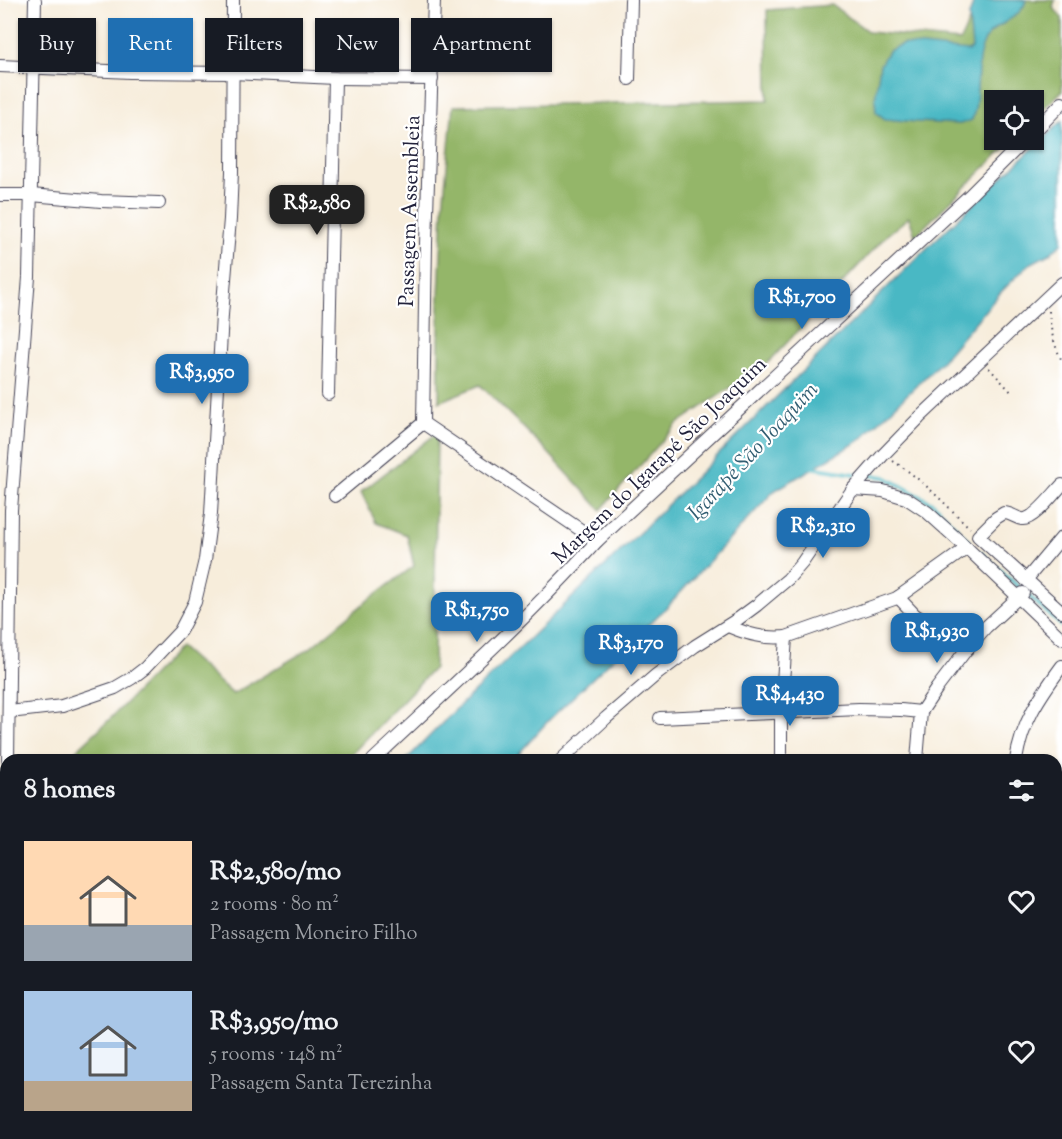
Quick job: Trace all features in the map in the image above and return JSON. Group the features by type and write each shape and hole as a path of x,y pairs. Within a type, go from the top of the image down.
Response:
{"street":[{"path":"34,18 35,0"},
{"path":"9,712 63,706 115,688 132,678 145,668 180,631 195,602 205,560 211,514 231,196 233,0"},
{"name":"Passagem Assembleia","path":"423,423 434,0"},
{"path":"629,79 631,0"},
{"path":"0,66 18,67"},
{"path":"96,70 432,79"},
{"path":"8,754 11,510 29,277 33,72"},
{"path":"328,394 335,78"},
{"path":"1044,122 1062,103"},
{"name":"Margem do Igarapé São Joaquim","path":"379,754 506,636 597,541 1015,150"},
{"path":"0,195 159,202"},
{"path":"567,754 656,675 757,605 788,579 802,563 853,489 883,455 927,410 1062,283"},
{"path":"335,496 423,423 597,541"},
{"path":"1062,485 1031,517 1023,519 1010,513 1004,513 978,536 1025,589 1062,639"},
{"path":"853,489 884,491 906,498 927,512 967,548 1062,612"},
{"path":"918,754 921,712 968,648 1025,589 1062,537"},
{"path":"728,626 756,636 786,637 898,597 967,548"},
{"path":"898,597 915,615 968,648"},
{"path":"781,754 786,637"},
{"path":"1018,754 1029,715 1062,666"},
{"path":"660,718 859,709 921,712"}],"path":[{"path":"1048,297 1050,327 1062,361"},
{"path":"980,360 1012,394"},
{"path":"883,455 930,488 978,536"}],"green space":[{"path":"979,0 1055,0 1053,7 1062,18 1062,91 1044,109 1044,90 984,90 984,150 1003,150 915,236 909,217 887,235 770,361 677,424 601,510 543,447 480,385 439,402 439,297 443,207 453,106 768,100 767,10 832,5 869,32 960,41"},
{"path":"437,433 434,668 352,754 72,754 180,647 233,694 309,649 368,600 414,566 407,535 376,523 361,492"}],"water":[{"path":"974,0 1026,0 1014,17 995,29 986,38 979,61 976,106 972,120 960,124 917,122 885,119 876,112 875,99 880,65 888,51 903,44 968,51 972,48 969,16"},
{"name":"Igarapé São Joaquim","path":"1062,121 1062,243 1051,253 1028,265 1001,292 941,362 859,441 774,491 669,605 549,720 518,754 412,754 932,243 1031,150 1044,150 1044,138"}],"waterway":[{"path":"810,467 862,475"},
{"path":"870,475 885,477 934,504 968,541"},
{"path":"980,552 1062,626"}]}
